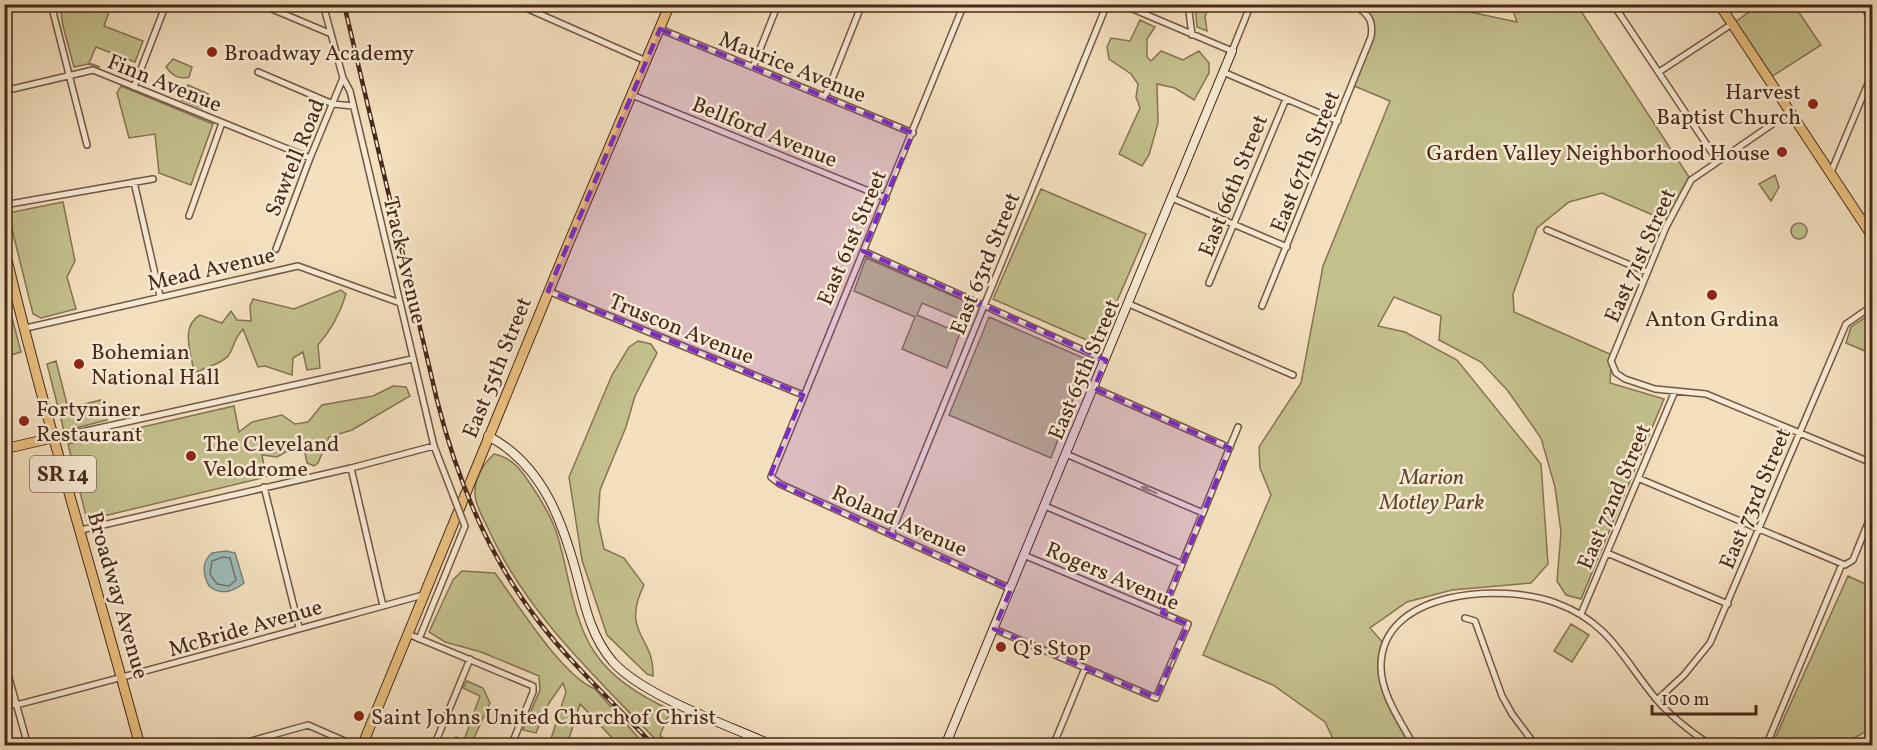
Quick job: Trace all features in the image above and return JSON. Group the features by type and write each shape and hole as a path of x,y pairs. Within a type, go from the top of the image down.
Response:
{"main road":[{"name":"East 55th Street","path":"362,746 548,291 670,4"},
{"path":"1722,6 1872,236"},
{"name":"Broadway Avenue","path":"4,247 52,438 81,530 140,746"},
{"path":"4,449 52,438"}],"street":[{"path":"51,4 87,145"},
{"path":"134,87 166,4"},
{"path":"260,4 329,33"},
{"name":"Track Avenue","path":"323,4 329,33 353,106 434,446 465,526 419,639"},
{"path":"517,4 646,61"},
{"path":"753,67 778,4"},
{"path":"825,97 862,4"},
{"name":"East 61st Street","path":"775,482 771,473 913,133 964,4"},
{"name":"East 63rd Street","path":"891,534 1107,4"},
{"path":"1121,4 1232,51"},
{"path":"1188,4 1192,35"},
{"name":"East 65th Street","path":"945,746 1026,556 1251,4"},
{"name":"East 67th Street","path":"1262,306 1371,37 1373,27 1363,10 1351,4"},
{"path":"1614,4 1717,160"},
{"path":"1862,4 1872,20"},
{"path":"1659,72 1732,24"},
{"name":"Maurice Avenue","path":"660,29 913,133"},
{"name":"Finn Avenue","path":"4,91 93,70 309,158"},
{"path":"258,72 333,104 353,106"},
{"path":"1223,72 1338,121"},
{"path":"1831,173 1872,75"},
{"name":"Sawtell Road","path":"276,249 309,158 344,78"},
{"name":"Bellford Avenue","path":"632,95 886,198"},
{"name":"East 66th Street","path":"1209,283 1286,99"},
{"name":"East 71st Street","path":"1675,391 1639,385 1620,376 1612,367 1612,355 1647,272 1691,180 1790,112"},
{"path":"189,216 222,123"},
{"path":"4,205 153,179"},
{"path":"134,182 160,296"},
{"path":"1172,198 1287,247"},
{"path":"1546,230 1647,272"},
{"path":"863,251 1106,360"},
{"name":"Mead Avenue","path":"26,328 298,266 400,303"},
{"path":"4,280 10,268"},
{"name":"Truscon Avenue","path":"548,291 803,395"},
{"path":"1129,304 1293,375"},
{"name":"East 73rd Street","path":"1657,700 1702,654 1728,604 1846,324 1872,306"},
{"path":"52,438 412,359"},
{"path":"1094,388 1230,448"},
{"path":"1675,391 1706,394 1872,463"},
{"name":"East 72nd Street","path":"1581,614 1640,479 1675,391"},
{"path":"1162,613 1238,428"},
{"path":"488,436 505,445 550,498 568,541 592,629 611,660 643,686 774,746"},
{"path":"81,530 351,468 434,446"},
{"path":"1066,454 1203,513"},
{"path":"351,468 383,606"},
{"path":"1640,479 1842,564 1848,564 1853,560 1872,513"},
{"name":"Roland Avenue","path":"775,482 1011,589"},
{"path":"264,487 299,627"},
{"path":"1045,506 1182,564"},
{"path":"1607,553 1728,604"},
{"name":"Rogers Avenue","path":"1026,556 1188,624 1156,698 1085,668"},
{"path":"1766,746 1842,564"},
{"path":"1414,746 1382,680 1382,653 1390,633 1408,614 1420,607 1469,596 1510,594 1543,599 1581,614 1611,638 1657,700 1681,724 1712,746"},
{"name":"McBride Avenue","path":"4,704 16,705 423,595"},
{"path":"1465,618 1475,621 1502,696 1512,714 1536,746"},
{"path":"994,628 1085,668 1053,746"},
{"path":"408,634 533,686 533,692 511,746"},
{"path":"434,746 470,659"},
{"path":"4,660 28,746"},
{"path":"233,746 308,725 356,746"},
{"path":"1869,746 1872,743"}],"highlighted area":[{"path":"660,29 913,133 863,251 1106,360 1094,388 1230,448 1162,613 1188,624 1156,698 994,629 1011,589 775,482 771,473 803,395 548,291"}],"green space":[{"path":"1195,4 1237,5 1230,11 1221,6 1209,5 1205,17 1207,31 1197,27"},
{"path":"60,5 117,5 109,12 104,26 143,41 135,62 96,47 89,63 100,67 88,64 74,67"},
{"name":"Marion Motley Park","path":"1351,5 1465,5 1470,12 1517,22 1511,5 1577,5 1691,180 1669,222 1602,193 1569,202 1537,228 1513,294 1514,312 1612,355 1610,383 1664,399 1581,599 1566,595 1557,581 1561,532 1555,487 1541,438 1508,391 1481,362 1439,340 1441,316 1394,297 1378,326 1405,332 1457,360 1541,464 1548,564 1531,583 1452,590 1407,602 1370,628 1385,645 1382,680 1414,745 1336,745 1325,722 1273,685 1203,655 1271,495 1260,468 1259,447 1301,383 1323,266 1390,101 1352,85 1371,37 1370,18"},
{"path":"1755,5 1794,5 1821,45 1768,79 1732,24"},
{"path":"1140,20 1155,27 1147,39 1147,57 1151,61 1161,51 1183,60 1199,51 1209,63 1209,73 1194,100 1175,88 1157,84 1158,123 1149,155 1142,166 1119,154 1140,108 1136,97 1138,84 1131,74 1109,59 1107,47 1111,38 1130,41"},
{"path":"173,59 192,67 189,77 178,77 168,70 166,67"},
{"path":"188,85 208,94 202,108 182,100"},
{"path":"121,86 213,124 191,185 159,173 155,134 129,138 117,93"},
{"path":"1775,175 1779,187 1771,201 1759,184"},
{"path":"1041,189 1146,234 1098,345 993,299"},
{"path":"63,202 75,261 67,277 76,309 41,318 33,314 8,213"},
{"path":"1799,223 1805,225 1807,231 1805,237 1799,239 1793,237 1791,231 1793,225"},
{"path":"866,258 974,305 967,322 922,303 917,315 960,333 947,368 902,349 915,317 854,291"},
{"path":"341,290 346,294 341,308 318,345 320,368 307,370 303,352 293,358 292,375 265,366 258,367 243,329 225,359 194,372 188,340 190,326 200,315 222,323 231,311 237,320 251,321 250,306 253,299 294,309"},
{"path":"4,291 21,352 5,357"},
{"path":"1872,313 1872,354 1846,343 1851,327"},
{"path":"989,317 1088,360 1051,458 949,415"},
{"path":"638,341 651,344 657,353 635,396 626,427 600,490 598,521 604,549 624,558 644,585 638,601 637,625 649,652 653,676 647,674 607,635 582,560 569,477 612,375 629,347"},
{"path":"56,361 68,408 101,400 107,420 64,431 47,364"},
{"path":"393,386 406,387 410,396 352,430 329,437 318,463 314,466 307,463 305,453 296,446 277,457 262,455 266,477 87,520 68,444 234,406 239,432 252,422 282,415 295,424 308,422 322,405 373,396"},
{"path":"494,454 510,460 518,468 548,513 557,534 581,625 595,653 610,671 629,687 671,710 660,735 670,745 661,745 589,670 565,644 522,589 504,559 475,498 478,477"},
{"path":"462,571 495,573 555,654 582,682 595,689 645,745 619,745 580,704 567,745 549,745 566,692 563,683 549,703 536,733 523,730 540,690 539,676 481,652 445,642 429,632 453,580"},
{"path":"1848,576 1872,587 1872,726 1862,734 1838,743 1812,746 1772,745"},
{"path":"1571,624 1589,635 1572,662 1554,651"},
{"path":"467,681 483,688 490,703 474,738 476,745 453,745 456,737 464,740 480,696 463,688"}],"water":[{"path":"226,551 235,553 244,583 236,589 222,592 209,586 204,569 206,560 212,553"}],"railway":[{"path":"344,4 437,400 454,459 476,516 504,571 539,622 580,670 654,746"}],"place":[{"name":"Broadway Academy","path":"212,52"},
{"name":"Harvest Baptist Church","path":"1813,104"},
{"name":"Garden Valley Neighborhood House","path":"1782,152"},
{"name":"Anton Grdina","path":"1712,295"},
{"name":"Bohemian National Hall","path":"79,364"},
{"name":"Fortyniner Restaurant","path":"24,421"},
{"name":"The Cleveland Velodrome","path":"191,456"},
{"name":"Q's Stop","path":"1001,647"},
{"name":"Saint Johns United Church of Christ","path":"359,716"}]}
